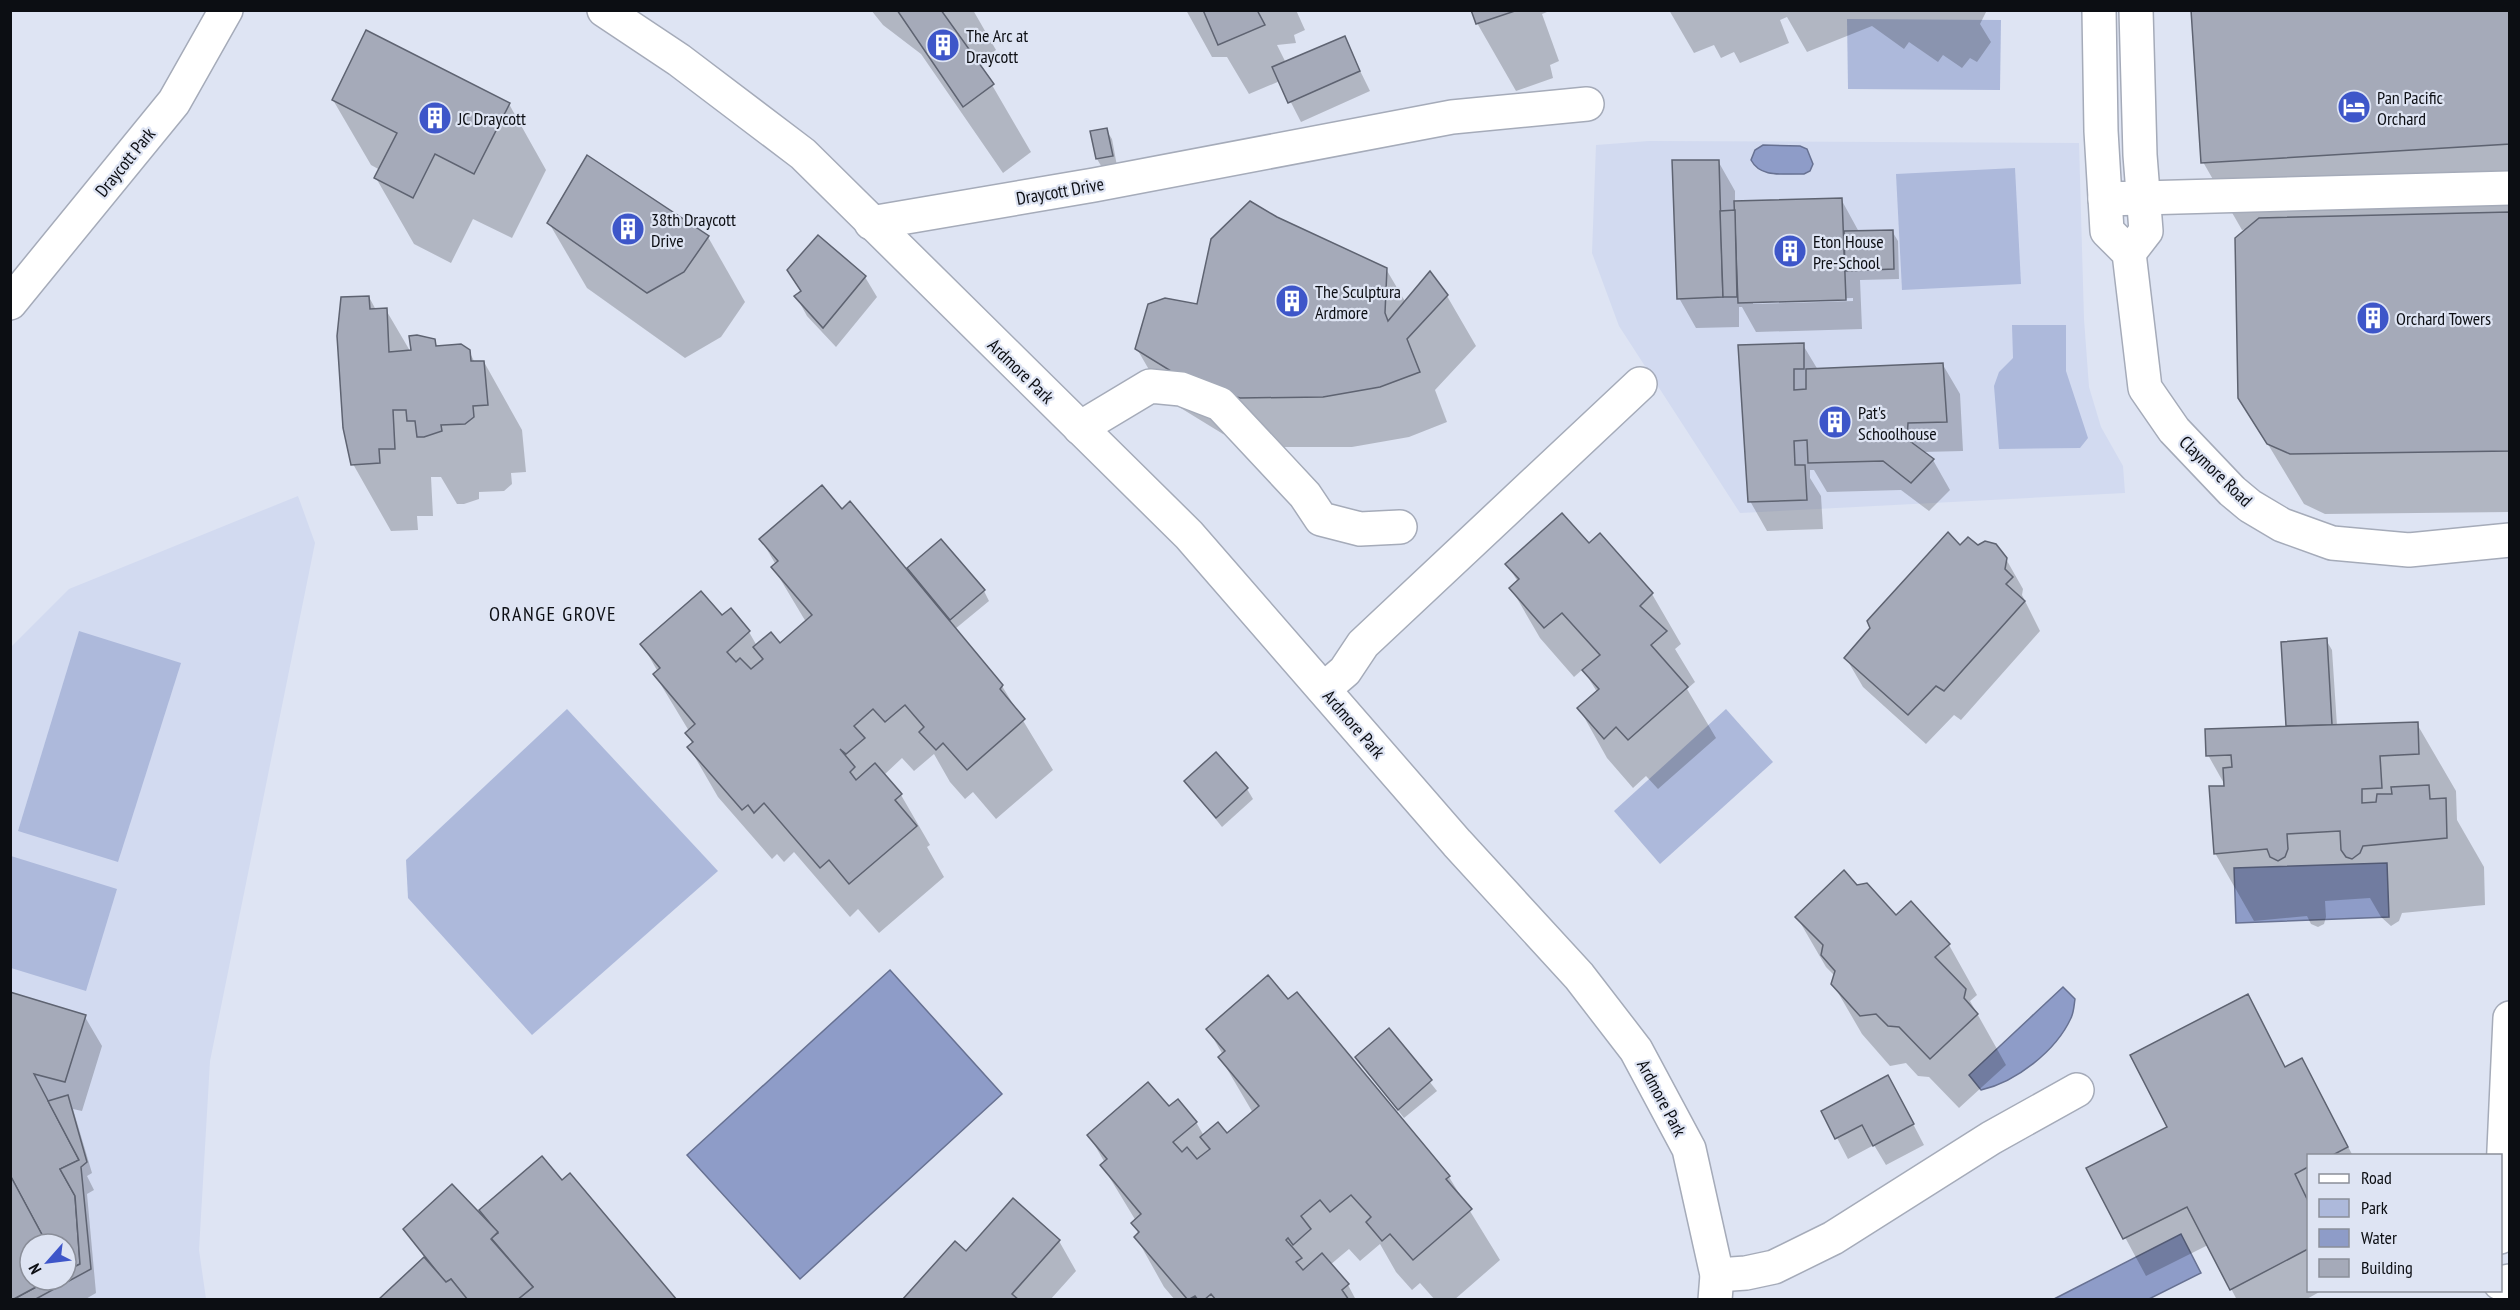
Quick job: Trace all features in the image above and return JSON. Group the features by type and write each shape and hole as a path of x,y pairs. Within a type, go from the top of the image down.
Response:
{"street":[{"path":"604,10 679,60 803,154 871,223"},
{"path":"2099,10 2104,200 2107,231 2129,253 2146,231 2136,10"},
{"name":"Draycott Park","path":"10,303 174,102 227,11"},
{"name":"Draycott Drive","path":"871,223 1094,185 1452,117 1587,104"},
{"path":"2104,200 2510,188"},
{"name":"Ardmore Park","path":"871,223 1189,535 1457,843 1579,976 1636,1050 1689,1149 1716,1287"},
{"name":"Claymore Road","path":"2129,253 2145,388 2174,430 2232,491 2250,506 2282,525 2332,543 2409,550 2510,540"},
{"path":"1324,689 1345,671 1363,644 1640,384"},
{"path":"1080,428 1150,386 1181,389 1220,404 1305,495 1321,519 1360,529 1400,527"},
{"path":"2502,1193 2510,1018"},
{"path":"1716,1287 1746,1274 1774,1267 1833,1238 1991,1138 2077,1090"}],"shaded area":[{"path":"1649,141 2079,143 2084,319 2089,387 2101,427 2123,466 2125,493 1740,513 1619,326 1592,253 1596,145"},
{"path":"298,496 315,543 210,1061 199,1250 206,1299 11,1300 11,647 69,589"}],"green space":[{"path":"1847,19 2001,20 2000,90 1848,89"},
{"path":"2015,168 2021,284 1902,290 1896,174"},
{"path":"2012,325 2066,325 2066,371 2088,438 2080,448 1999,449 1994,386 1999,372 2013,358"},
{"path":"79,631 181,663 118,862 18,831"},
{"path":"567,709 718,871 532,1035 408,898 406,860"},
{"path":"1726,709 1773,762 1660,864 1614,811"},
{"path":"11,856 117,889 86,991 11,968"}],"water":[{"path":"1763,145 1800,146 1807,149 1813,164 1810,171 1804,174 1782,174 1767,173 1761,170 1751,160 1755,150"},
{"path":"2387,863 2389,917 2236,923 2234,868"},
{"path":"890,970 1002,1094 800,1279 687,1155"},
{"path":"2063,987 2075,999 2071,1018 2056,1042 2021,1072 2008,1080 1981,1090 1969,1075"},
{"path":"2181,1234 2201,1273 2149,1299 2054,1299"}],"building":[{"name":"The Arc at Draycott","path":"897,10 941,10 994,84 963,107"},
{"path":"1203,10 1257,10 1265,25 1218,45"},
{"path":"1471,10 1515,10 1515,11 1476,24"},
{"name":"Pan Pacific Orchard","path":"2191,10 2510,10 2510,144 2201,163"},
{"name":"JC Draycott","path":"366,30 510,103 474,174 435,154 413,198 374,178 397,133 332,100"},
{"path":"1345,36 1360,71 1288,103 1272,67"},
{"path":"1107,128 1113,156 1096,159 1090,131"},
{"name":"38th Draycott Drive","path":"587,155 709,236 684,272 647,293 547,223"},
{"path":"1672,160 1719,160 1723,297 1677,299"},
{"name":"Eton House Pre-School","path":"1842,198 1846,300 1738,303 1734,201"},
{"name":"The Sculptura Ardmore","path":"1250,201 1277,217 1387,268 1385,313 1388,321 1430,271 1448,295 1407,339 1420,372 1380,387 1323,397 1240,398 1192,384 1135,349 1148,304 1165,298 1197,304 1211,239"},
{"path":"1735,210 1737,297 1723,297 1720,211"},
{"name":"Orchard Towers","path":"2510,212 2510,451 2290,454 2267,444 2238,398 2235,238 2259,218"},
{"path":"1893,230 1894,269 1845,271 1844,231"},
{"path":"818,235 866,276 823,328 794,296 801,291 787,270"},
{"path":"369,296 370,309 387,308 389,352 411,350 409,336 417,335 435,339 436,346 461,344 470,350 471,361 484,361 488,405 473,406 474,417 465,424 441,425 442,431 424,437 417,437 415,421 407,421 406,410 393,410 395,449 379,449 380,463 351,465 343,428 337,336 341,297"},
{"name":"Pat's Schoolhouse","path":"1804,343 1804,369 1794,369 1794,390 1806,389 1806,369 1943,363 1947,422 1908,423 1907,439 1934,459 1911,483 1883,461 1808,463 1807,440 1794,441 1795,465 1805,465 1807,500 1748,502 1738,345"},
{"path":"822,485 842,509 850,501 1003,685 1000,689 1025,719 967,770 943,743 936,750 919,732 924,727 905,705 885,722 873,709 854,726 865,738 846,754 840,749 855,767 850,772 856,780 875,763 902,794 895,800 917,826 849,884 829,860 820,868 764,803 754,813 748,805 742,810 687,747 693,742 685,733 695,724 653,674 660,668 640,644 701,591 722,615 731,608 750,631 727,652 736,662 740,658 751,669 763,659 753,647 771,632 780,643 812,615 771,567 778,561 759,539"},
{"path":"1562,513 1589,543 1600,533 1653,593 1640,606 1667,631 1651,645 1688,687 1628,740 1616,727 1604,739 1577,708 1599,689 1582,670 1600,655 1562,613 1544,628 1509,588 1519,579 1505,564"},
{"path":"1948,532 1960,545 1968,537 1978,545 1985,541 1996,544 2007,558 2005,569 2013,577 2006,584 2025,601 1944,691 1936,686 1908,715 1844,658 1870,628 1867,621"},
{"path":"941,539 985,590 950,620 907,568"},
{"path":"2327,638 2332,725 2286,726 2281,642"},
{"path":"2418,722 2419,754 2380,756 2382,788 2362,789 2362,803 2376,802 2377,794 2392,794 2391,787 2429,785 2430,799 2446,798 2447,838 2363,846 2360,853 2352,859 2346,857 2341,850 2340,831 2287,834 2288,849 2285,857 2278,861 2270,857 2267,849 2214,854 2209,786 2224,786 2223,768 2232,767 2231,755 2206,756 2205,729"},
{"path":"1216,752 1248,788 1216,818 1184,781"},
{"path":"1844,870 1857,885 1867,883 1896,915 1911,901 1950,944 1935,957 1966,989 1964,998 1978,1014 1930,1059 1899,1027 1888,1026 1876,1014 1860,1016 1831,984 1835,971 1821,955 1823,945 1795,917"},
{"path":"1268,975 1288,999 1297,992 1450,1176 1446,1179 1472,1209 1413,1260 1390,1234 1382,1241 1366,1222 1371,1217 1351,1195 1330,1212 1320,1200 1301,1216 1311,1229 1293,1245 1288,1238 1286,1240 1302,1258 1296,1262 1303,1270 1322,1253 1349,1284 1342,1290 1349,1300 1216,1300 1211,1294 1204,1300 1198,1300 1195,1296 1188,1300 1134,1237 1139,1232 1131,1223 1141,1214 1100,1165 1107,1159 1087,1135 1148,1082 1169,1106 1178,1099 1197,1122 1173,1142 1182,1152 1187,1147 1197,1159 1210,1149 1200,1137 1218,1122 1227,1133 1259,1106 1218,1057 1225,1051 1206,1029"},
{"path":"10,992 86,1015 65,1082 34,1074 79,1160 60,1169 75,1196 78,1232 41,1232 10,1175"},
{"path":"2248,994 2285,1067 2302,1058 2348,1147 2335,1154 2307,1154 2307,1168 2295,1174 2307,1199 2307,1250 2230,1290 2187,1207 2123,1239 2086,1168 2167,1127 2130,1055"},
{"path":"1389,1028 1432,1080 1398,1110 1355,1057"},
{"path":"1888,1075 1914,1124 1873,1146 1862,1125 1835,1139 1821,1111"},
{"path":"68,1095 87,1162 81,1167 91,1269 78,1276 78,1265 80,1264 75,1196 60,1169 79,1160 48,1101"},
{"path":"542,1156 562,1180 570,1173 677,1300 517,1300 533,1287 491,1238 498,1233 479,1210"},
{"path":"10,1175 41,1232 18,1232 18,1292 27,1292 10,1300"},
{"path":"452,1184 498,1232 491,1239 533,1287 517,1300 467,1300 451,1279 446,1283 403,1229"},
{"path":"1013,1198 1060,1240 1012,1294 1019,1300 902,1300 955,1241 966,1251"},
{"path":"78,1237 80,1264 78,1265"},
{"path":"424,1257 446,1282 451,1279 468,1300 378,1300"},
{"path":"27,1292 49,1292 34,1300 12,1300"}],"place":[{"name":"The Arc at Draycott","path":"943,45"},
{"name":"Pan Pacific Orchard","path":"2354,107"},
{"name":"JC Draycott","path":"435,118"},
{"name":"38th Draycott Drive","path":"628,229"},
{"name":"Eton House Pre-School","path":"1790,251"},
{"name":"The Sculptura Ardmore","path":"1292,301"},
{"name":"Orchard Towers","path":"2373,318"},
{"name":"Pat's Schoolhouse","path":"1835,422"}],"district":[{"name":"ORANGE GROVE","path":"553,614"}]}
